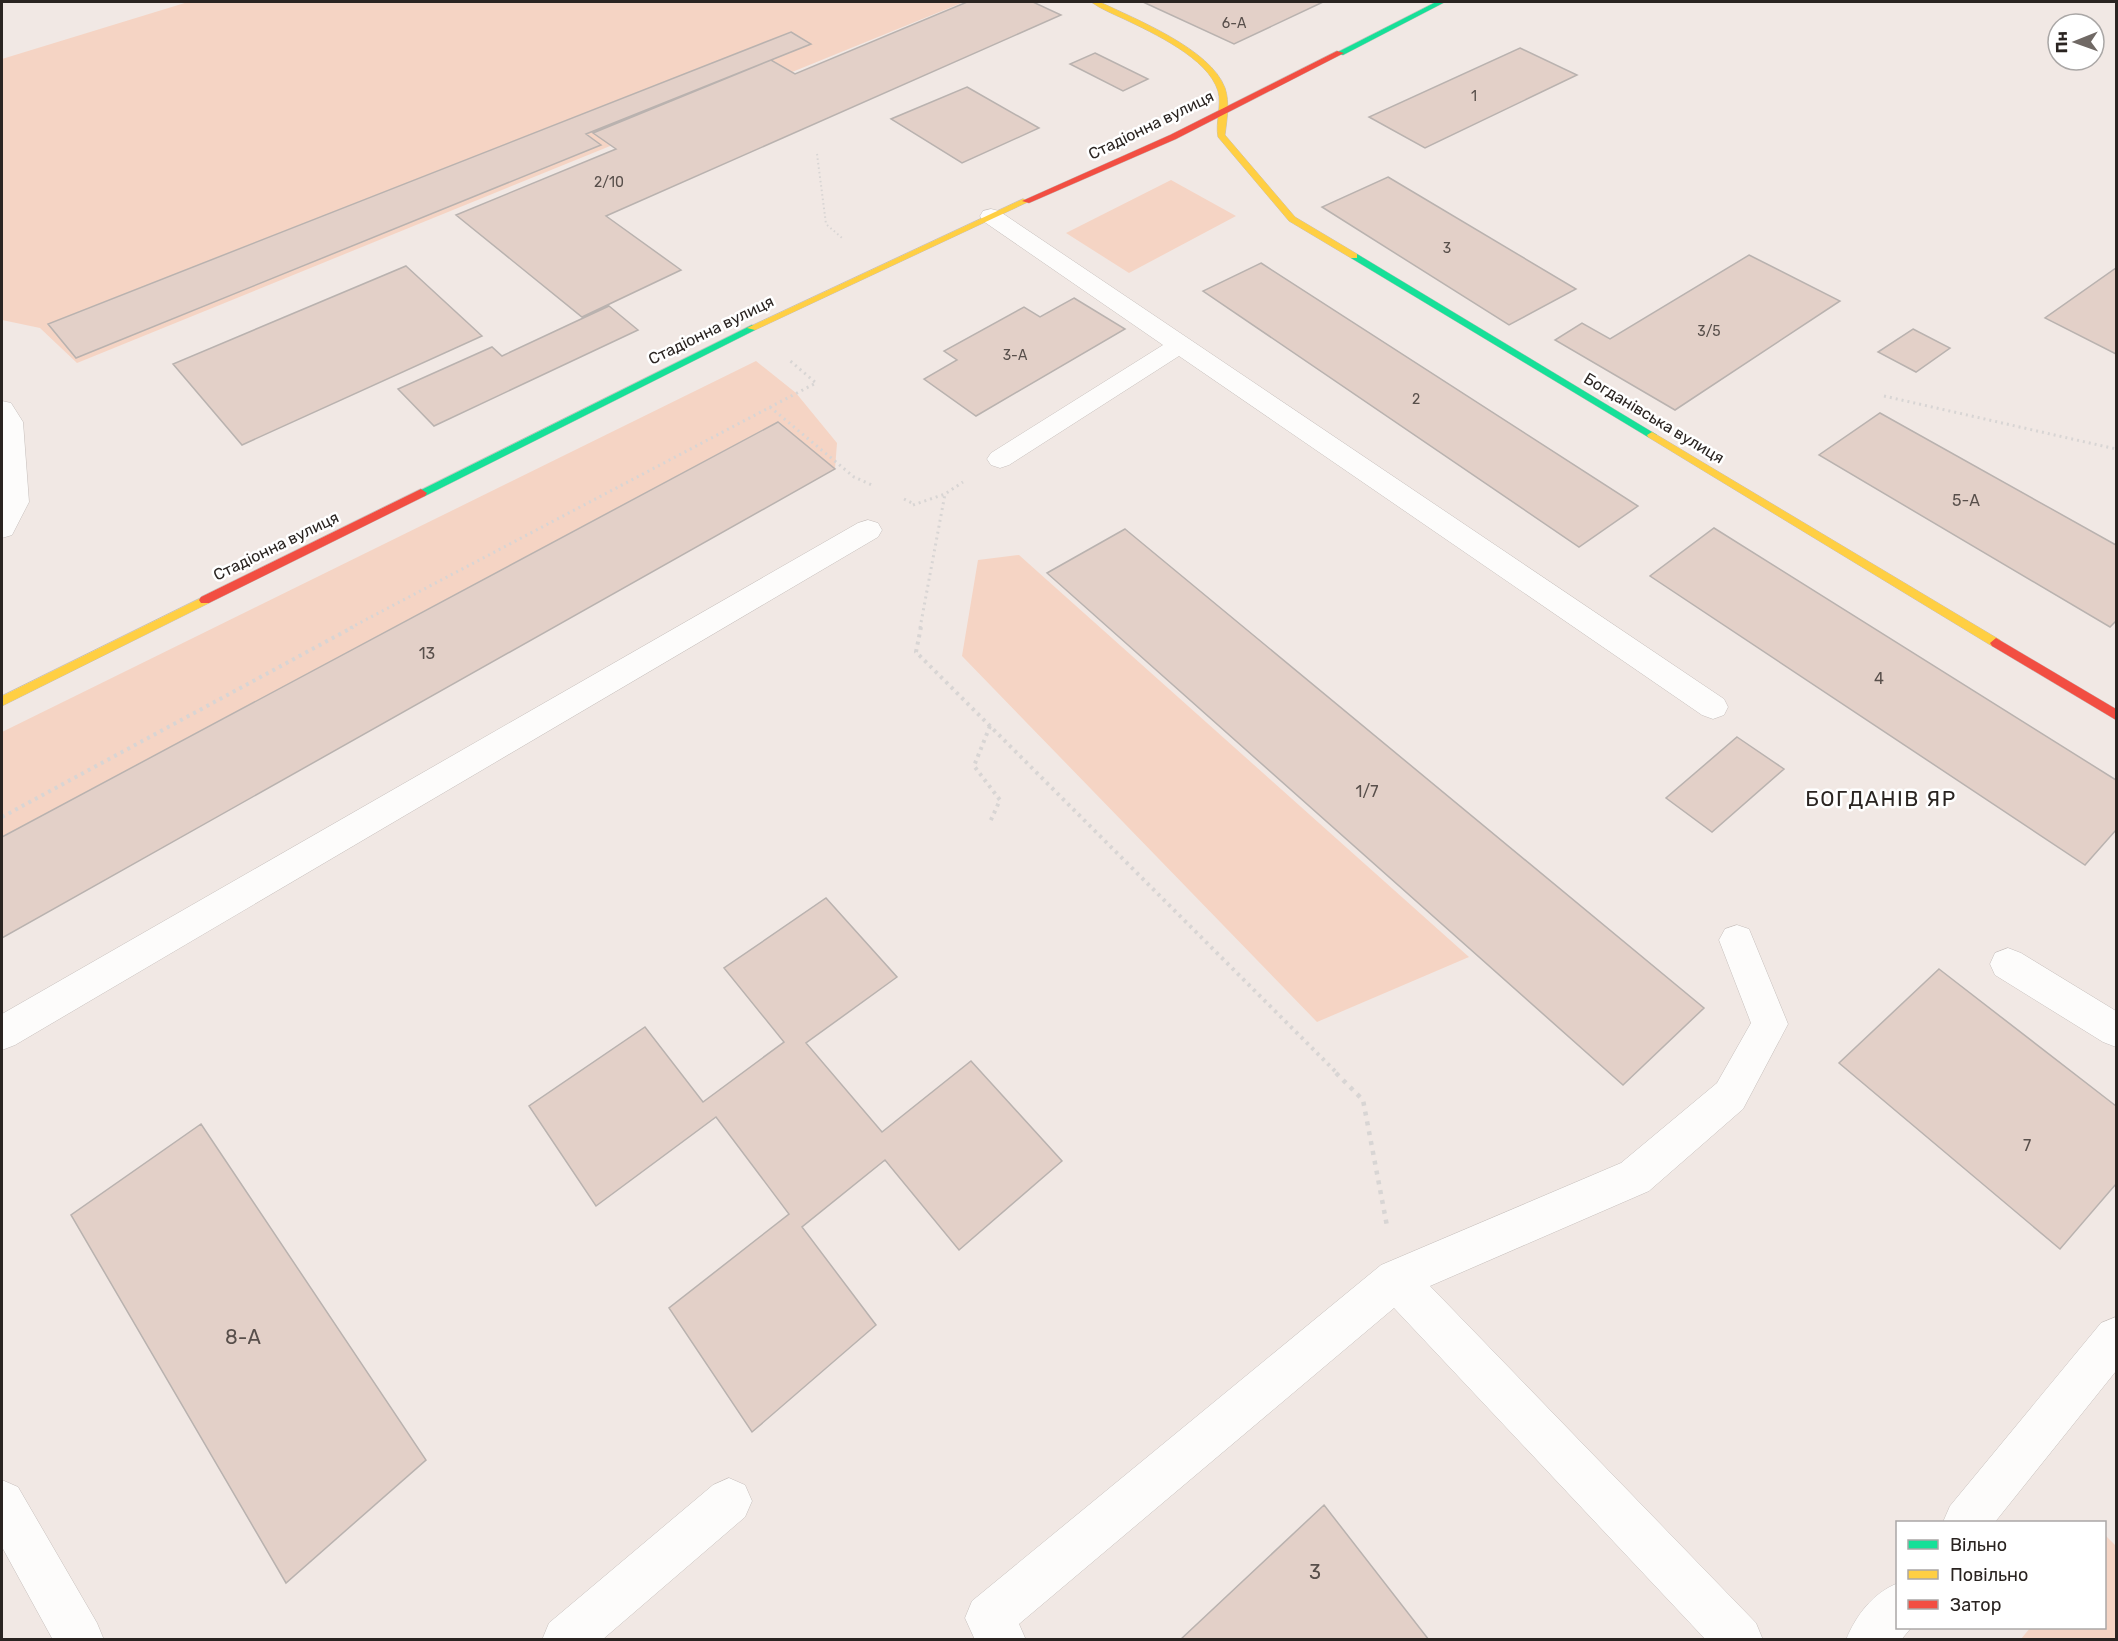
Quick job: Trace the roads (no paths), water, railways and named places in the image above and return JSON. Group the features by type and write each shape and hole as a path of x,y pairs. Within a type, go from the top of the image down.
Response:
{"street":[{"name":"Богданівська вулиця","path":"1095,2 1199,62 1219,85 1223,109 1221,135 1292,219 2116,716"},
{"name":"Стадіонна вулиця","path":"2,701 752,328 991,216 1173,137 1223,109 1441,2"}],"lane":[{"path":"991,216 1713,707"},
{"path":"1000,459 1181,344"},
{"path":"2,409 10,422 15,502 2,528"},
{"path":"2,1033 868,530"},
{"path":"1002,1640 988,1618 1396,1280 1635,1177 1730,1096 1770,1024 1737,940"},
{"path":"2008,964 2116,1030"},
{"path":"1396,1280 1739,1640"},
{"path":"1967,1521 2116,1338"},
{"path":"566,1640 657,1560 729,1501"},
{"path":"2,1503 80,1640"},
{"path":"1870,1640 1896,1608"}],"district":[{"name":"БОГДАНІВ ЯР","path":"1881,798"}]}
